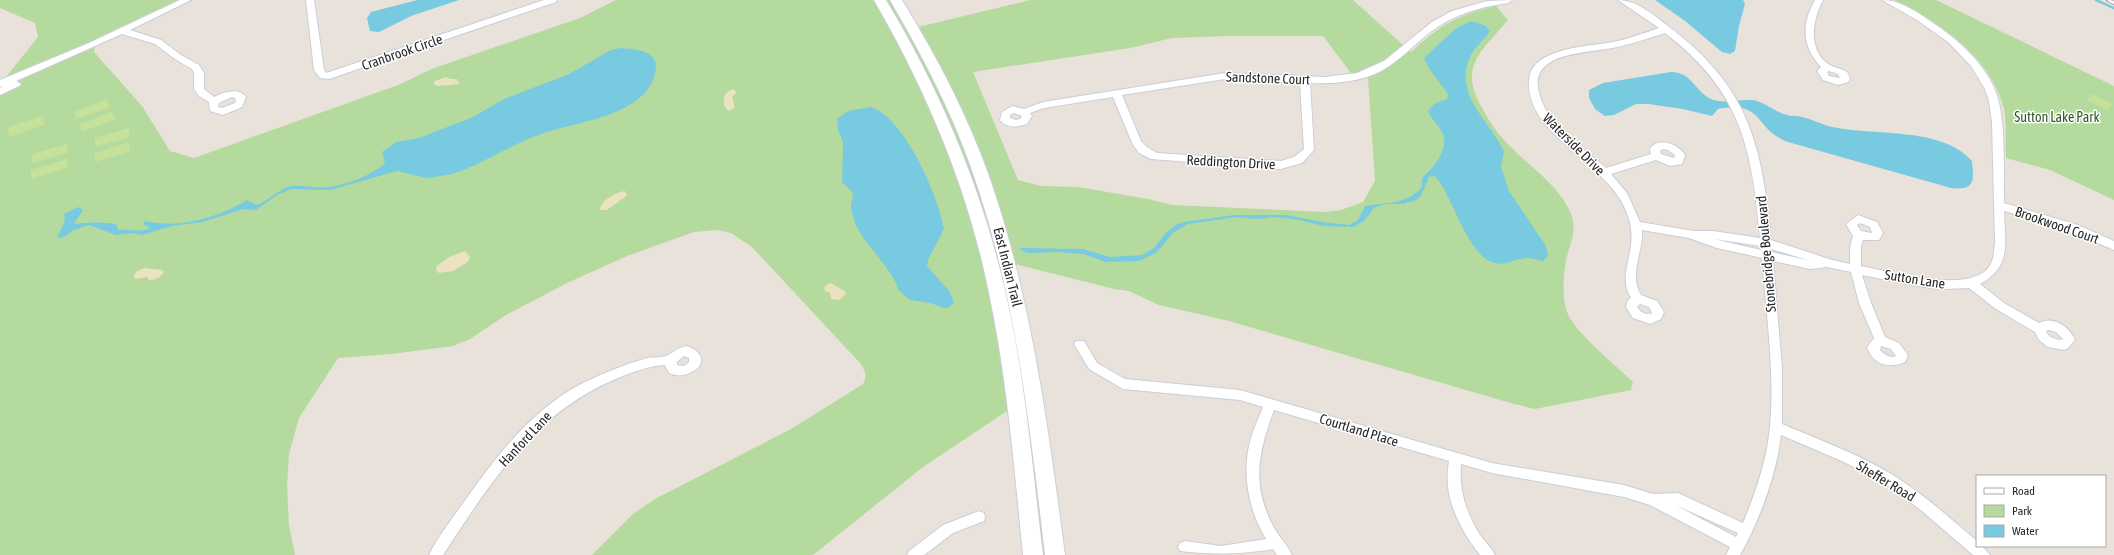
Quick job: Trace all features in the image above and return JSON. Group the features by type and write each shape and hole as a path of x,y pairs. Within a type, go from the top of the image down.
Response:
{"main road":[{"name":"East Indian Trail","path":"880,0 909,49 938,107 964,173 987,250 1010,359 1033,555"},
{"name":"East Indian Trail","path":"896,0 931,60 954,107 975,156 1001,235 1016,296 1031,371 1054,555"}],"street":[{"path":"0,84 80,50 187,0"},
{"name":"Cranbrook Circle","path":"310,0 319,70 323,76 329,76 553,0"},
{"name":"Sandstone Court","path":"1024,112 1043,105 1214,77 1245,76 1305,80 1343,79 1374,71 1395,58 1435,24 1454,14 1493,1 1508,0"},
{"name":"Stonebridge Boulevard","path":"1622,0 1666,29 1699,59 1731,99 1749,135 1755,155 1766,250 1776,377 1776,427 1762,490 1746,531 1736,550"},
{"path":"1819,0 1812,12 1808,31 1818,57 1827,68"},
{"path":"1886,0 1920,18 1950,40 1974,64 1990,89 1994,101 1997,122 1999,258 1992,270 1971,284 2000,306 2040,329"},
{"path":"151,39 148,35 148,24 152,17"},
{"name":"Waterside Drive","path":"1638,299 1632,290 1629,280 1637,245 1636,225 1623,196 1603,173 1555,128 1539,108 1532,85 1535,71 1542,63 1552,58 1630,41 1666,29"},
{"path":"122,31 151,39 164,45 178,57 196,67 199,73 199,89 202,94 214,101"},
{"path":"0,92 74,55 80,50"},
{"name":"Reddington Drive","path":"1116,93 1137,143 1143,150 1155,156 1281,165 1298,160 1309,150 1305,80"},
{"path":"1603,173 1657,156"},
{"name":"Brookwood Court","path":"1999,205 2074,228 2114,246"},
{"name":"Sutton Lane","path":"1636,225 1690,234 1717,244 1766,250 1810,265 1827,263 1923,283 1942,285 1971,284"},
{"path":"1859,235 1855,244 1856,268 1872,321 1881,341"},
{"name":"Courtland Place","path":"1080,344 1093,366 1123,384 1229,393 1455,459 1513,472 1604,487 1653,500 1736,550"},
{"name":"Hanford Lane","path":"436,555 489,479 534,426 557,406 598,381 647,363 671,360"},
{"path":"1270,404 1257,440 1253,460 1252,480 1261,514 1276,543 1285,555"},
{"name":"Sheffer Road","path":"1776,427 1866,467 1889,480 1924,504 1983,555"},
{"path":"1455,459 1454,485 1457,500 1477,541 1488,555"},
{"name":"Courtland Place","path":"1653,500 1678,499 1746,531"},
{"path":"914,555 948,529 979,517"},
{"path":"1185,547 1221,552 1276,543"}],"green space":[{"path":"0,0 178,0 97,38 94,52 142,106 170,151 194,158 398,85 434,68 580,18 616,0 873,0 915,72 969,202 993,309 1010,409 923,467 813,555 592,555 634,513 655,499 791,429 863,384 865,381 865,373 860,363 752,247 731,233 717,230 694,232 627,256 567,283 506,315 470,339 453,346 392,354 338,358 299,418 289,454 287,486 289,525 295,555 0,555 0,80 6,77 38,37 35,23 0,8"},
{"path":"884,0 890,0 943,93 986,204 1020,343 1048,555 1041,555 977,197 958,146 936,96 912,48"},
{"path":"1030,0 1353,0 1411,52 1440,28 1450,22 1470,13 1496,6 1508,20 1484,47 1474,65 1472,81 1474,91 1484,112 1498,133 1552,186 1566,204 1571,214 1574,226 1564,273 1565,306 1567,312 1571,320 1587,339 1633,382 1631,390 1535,409 1229,321 1159,305 1129,291 1114,289 1014,264 918,27","holes":["1229,36 1323,36 1357,81 1368,78 1375,181 1363,202 1341,210 1324,212 1173,205 1148,199 1078,187 1041,186 1018,180 973,72 1130,48 1172,38"]},
{"name":"Sutton Lake Park","path":"1894,0 1936,0 2114,86 2114,200 2050,170 2006,158 2004,109 1997,90 1988,73 1961,43 1928,19"},
{"path":"2092,94 2113,104 2108,110 2087,100"},
{"path":"107,99 110,107 77,119 74,112"},
{"path":"112,112 115,119 82,132 79,124"},
{"path":"43,116 44,125 9,137 8,127"},
{"path":"129,128 129,137 95,147 95,138"},
{"path":"129,142 130,151 95,162 95,153"},
{"path":"67,144 67,153 32,163 32,154"},
{"path":"67,159 67,168 31,179 31,170"}],"sand":[{"path":"446,77 457,79 459,84 438,86 433,84 435,81"},
{"path":"733,89 737,92 732,97 735,108 729,111 726,108 724,99 727,93"},
{"path":"625,191 627,195 607,210 600,210 601,206 606,200 617,193"},
{"path":"465,251 470,257 468,262 453,271 439,273 436,270 437,266 449,257"},
{"path":"144,268 163,270 164,272 160,277 154,279 149,280 147,277 135,279 134,275 137,271"},
{"path":"830,283 845,291 846,294 839,300 831,299 830,293 824,290 825,286"}],"water":[{"path":"417,0 459,0 411,16 379,32 370,31 367,18 371,12"},
{"path":"1655,0 1743,0 1745,4 1739,26 1735,51 1730,54 1722,52 1685,21"},
{"path":"1471,21 1486,26 1490,31 1473,51 1466,69 1466,82 1469,94 1474,105 1504,151 1501,167 1509,191 1546,246 1548,256 1543,261 1528,258 1499,264 1485,258 1476,250 1468,238 1442,185 1435,176 1429,177 1421,196 1416,200 1403,204 1386,204 1374,208 1364,221 1354,227 1323,226 1300,220 1274,217 1258,219 1237,217 1188,224 1174,232 1156,253 1139,261 1105,262 1084,254 1058,252 1030,253 1024,252 1019,248 1083,249 1110,257 1142,255 1154,248 1165,234 1177,224 1184,222 1234,215 1286,215 1322,222 1349,225 1358,220 1365,206 1396,202 1410,197 1422,187 1422,178 1440,157 1444,145 1442,132 1428,111 1434,104 1447,99 1448,94 1428,67 1424,58 1455,29"},
{"path":"621,48 644,52 653,57 655,61 656,67 651,83 641,96 627,106 610,114 556,129 520,142 461,171 448,175 426,178 397,171 330,190 291,189 277,195 256,210 243,209 203,222 172,226 142,235 133,233 116,235 89,225 72,231 64,237 57,238 65,220 64,214 78,207 83,210 74,224 95,222 111,223 116,224 118,230 139,231 150,228 143,224 145,221 171,224 185,223 211,217 247,200 256,205 287,187 324,187 336,186 351,182 366,176 385,163 382,152 396,142 419,138 473,117 504,99 569,74 611,50"},
{"path":"1671,72 1678,73 1688,78 1704,94 1714,100 1751,100 1765,104 1782,114 1798,116 1828,126 1845,129 1904,134 1942,142 1958,150 1972,161 1973,179 1969,186 1965,188 1951,188 1788,142 1769,130 1752,112 1744,109 1733,107 1718,109 1712,116 1683,109 1648,104 1636,104 1614,115 1605,116 1595,109 1589,98 1589,90 1603,83"},
{"path":"871,107 883,114 896,126 918,160 935,198 944,229 928,260 927,266 950,292 954,303 948,308 943,308 931,303 910,300 899,291 888,270 858,229 853,218 851,206 853,193 842,182 843,142 838,130 837,119 848,111"}],"waterway":[{"path":"2096,0 2114,8"}],"railway":[{"path":"2108,0 2114,3"}]}
